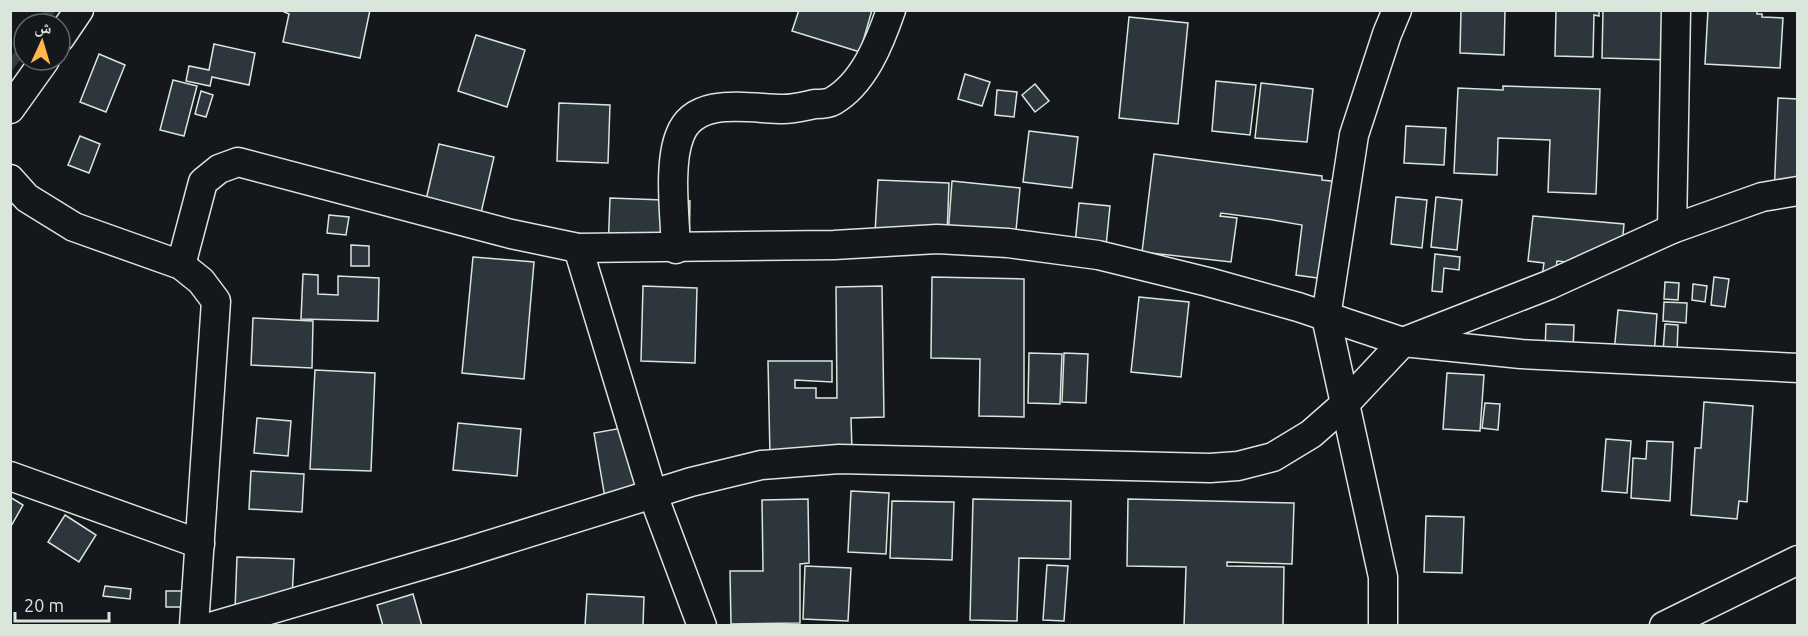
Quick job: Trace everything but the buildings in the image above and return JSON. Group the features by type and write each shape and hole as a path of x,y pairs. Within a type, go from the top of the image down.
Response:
{"street":[{"path":"676,249 673,177 680,134 694,117 719,108 741,105 784,109 831,102 852,85 874,53 891,10"},
{"path":"1383,626 1383,577 1326,317 1354,135 1397,10"},
{"path":"1672,229 1676,10"},
{"path":"10,109 36,72"},
{"path":"181,265 203,182 219,169 238,162 358,195 578,248 676,249 834,245 937,239 1008,243 1098,255 1231,288 1403,342 1521,354 1797,368"},
{"path":"10,178 27,198 74,227 181,265 201,281 216,301 194,626"},
{"path":"214,626 691,482 761,465 839,459 1210,468 1238,466 1273,457 1311,434 1344,405 1403,342 1549,285 1672,229 1762,197 1797,191"},
{"path":"578,248 653,495 702,626"},
{"path":"10,476 200,544"},
{"path":"1664,626 1797,560"}]}
